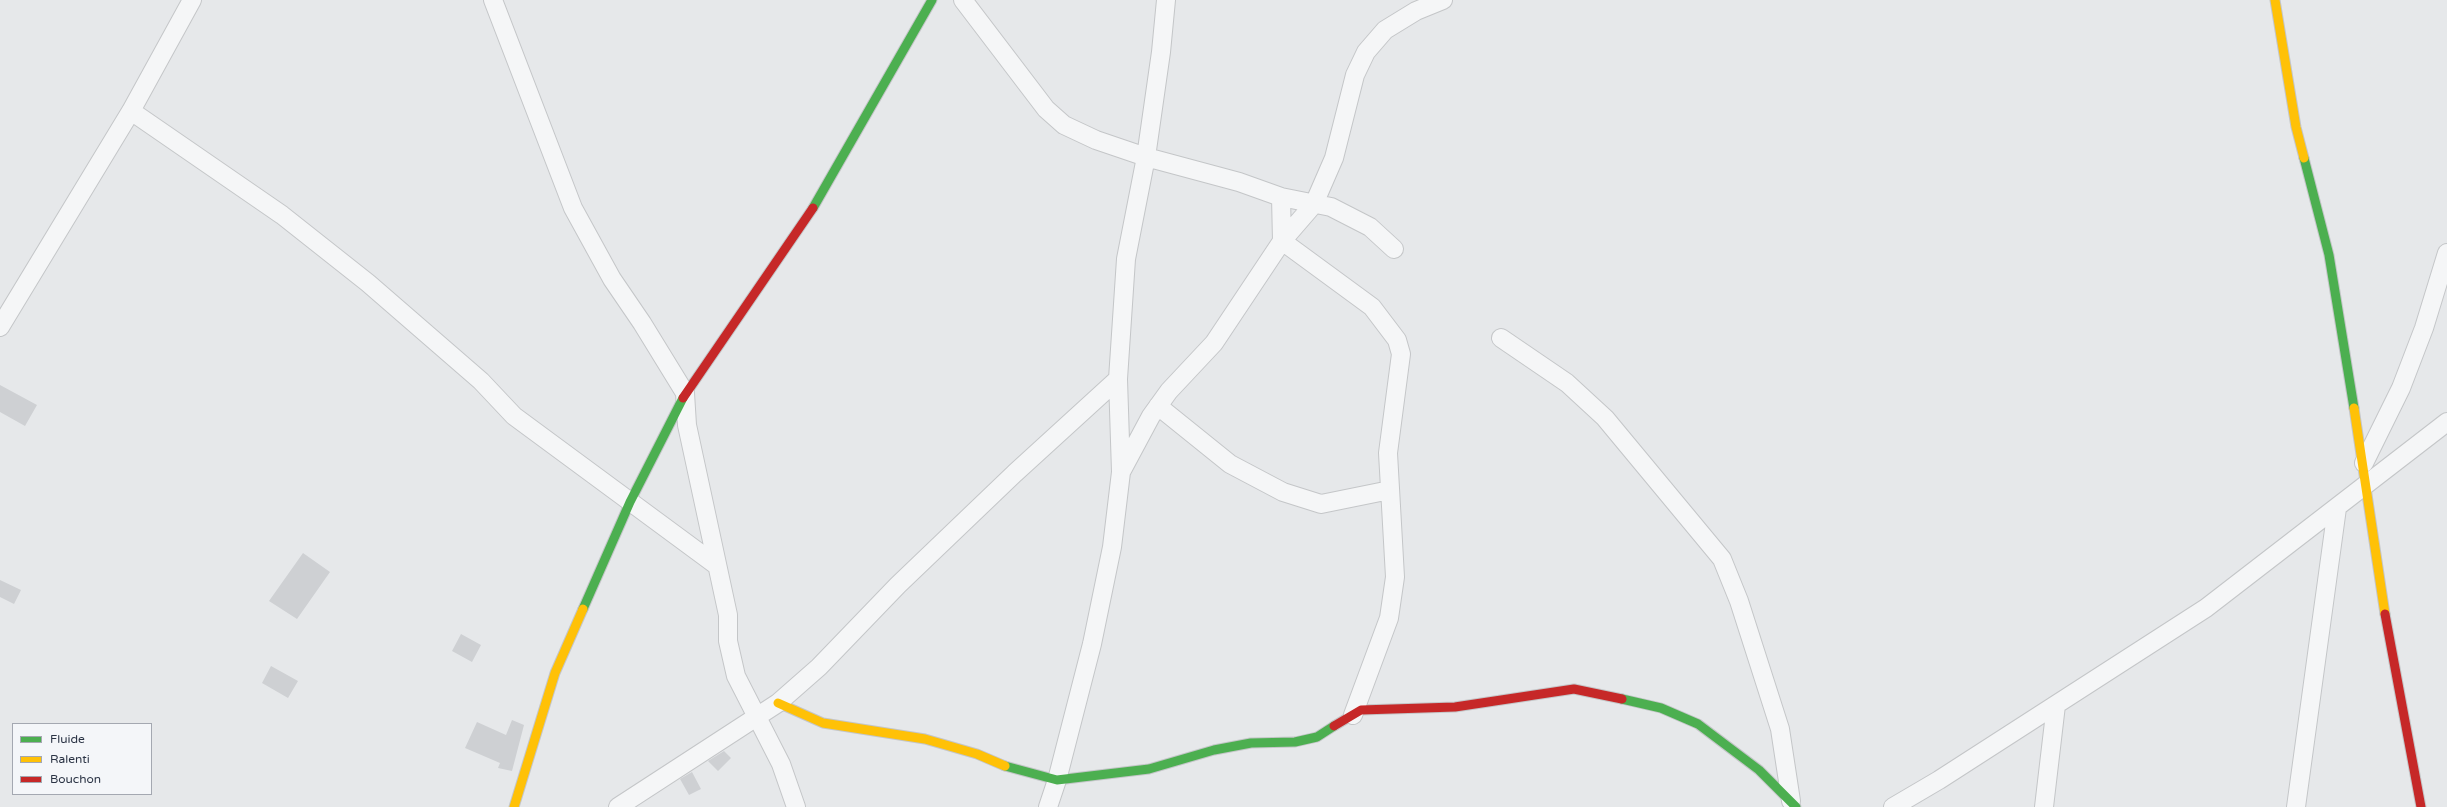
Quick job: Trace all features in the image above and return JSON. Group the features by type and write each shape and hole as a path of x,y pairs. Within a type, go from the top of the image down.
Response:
{"street":[{"path":"0,326 131,111 192,0"},
{"path":"493,0 573,208 612,279 642,323 685,393 687,425 728,615 728,641 736,676 756,718 781,764 796,807"},
{"path":"514,807 555,673 593,581 630,502 685,393 806,221 932,0"},
{"path":"963,0 1046,109 1064,125 1096,140 1146,157 1239,182 1281,197 1331,208 1370,227 1394,250"},
{"path":"1048,807 1057,780 1092,644 1112,547 1121,472 1118,378 1126,259 1146,157 1161,52 1166,0"},
{"path":"1121,472 1158,406 1169,391 1214,342 1282,241 1314,204 1334,158 1355,75 1366,52 1385,30 1416,11 1443,0"},
{"path":"2275,0 2296,127 2329,255 2364,463 2382,596 2421,807"},
{"path":"131,111 282,215 368,283 481,381 514,416 716,565"},
{"path":"1281,197 1282,241"},
{"path":"1282,241 1372,307 1397,340 1401,354 1388,453 1395,577 1390,618 1354,715"},
{"path":"2364,463 2400,388 2424,328 2447,253"},
{"path":"1501,338 1566,384 1605,418 1722,559 1740,601 1780,729 1793,804"},
{"path":"618,807 778,703 819,666 898,585 1015,473 1118,378"},
{"path":"1158,406 1230,464 1283,492 1321,504 1390,490"},
{"path":"1893,807 1939,780 2206,608 2447,422"},
{"path":"2296,807 2337,508"},
{"path":"778,703 823,723 925,739 977,754 1016,770 1057,780 1148,769 1214,750 1251,743 1295,742 1316,737 1361,710 1455,707 1574,689 1661,708 1698,724 1759,770 1793,804"},
{"path":"2044,807 2056,705"}],"building":[{"path":"0,385 37,405 25,426 0,412"},
{"path":"303,553 330,572 297,619 269,601"},
{"path":"0,580 21,590 14,604 0,597"},
{"path":"461,634 481,645 472,662 452,651"},
{"path":"271,666 298,681 288,698 262,683"},
{"path":"512,720 524,725 512,771 498,768 500,763 465,748 477,722 506,735"},
{"path":"724,751 731,758 718,771 708,761"},
{"path":"692,772 701,789 689,795 680,779"}],"traffic: fast":[{"path":"813,208 932,0"},
{"path":"2304,158 2329,255 2354,408"},
{"path":"583,609 630,502 683,398"},
{"path":"1622,699 1661,708 1698,724 1759,770 1796,807"},
{"path":"1005,766 1057,780 1149,769 1214,750 1251,743 1295,742 1317,737 1334,726"}],"traffic: slow":[{"path":"2275,0 2296,127 2304,158"},
{"path":"2354,408 2385,614"},
{"path":"514,807 555,673 583,609"},
{"path":"778,703 823,723 925,739 977,754 1005,766"}],"traffic: jam":[{"path":"683,398 813,208"},
{"path":"2385,614 2421,807"},
{"path":"1334,726 1361,710 1455,707 1574,689 1622,699"}]}
